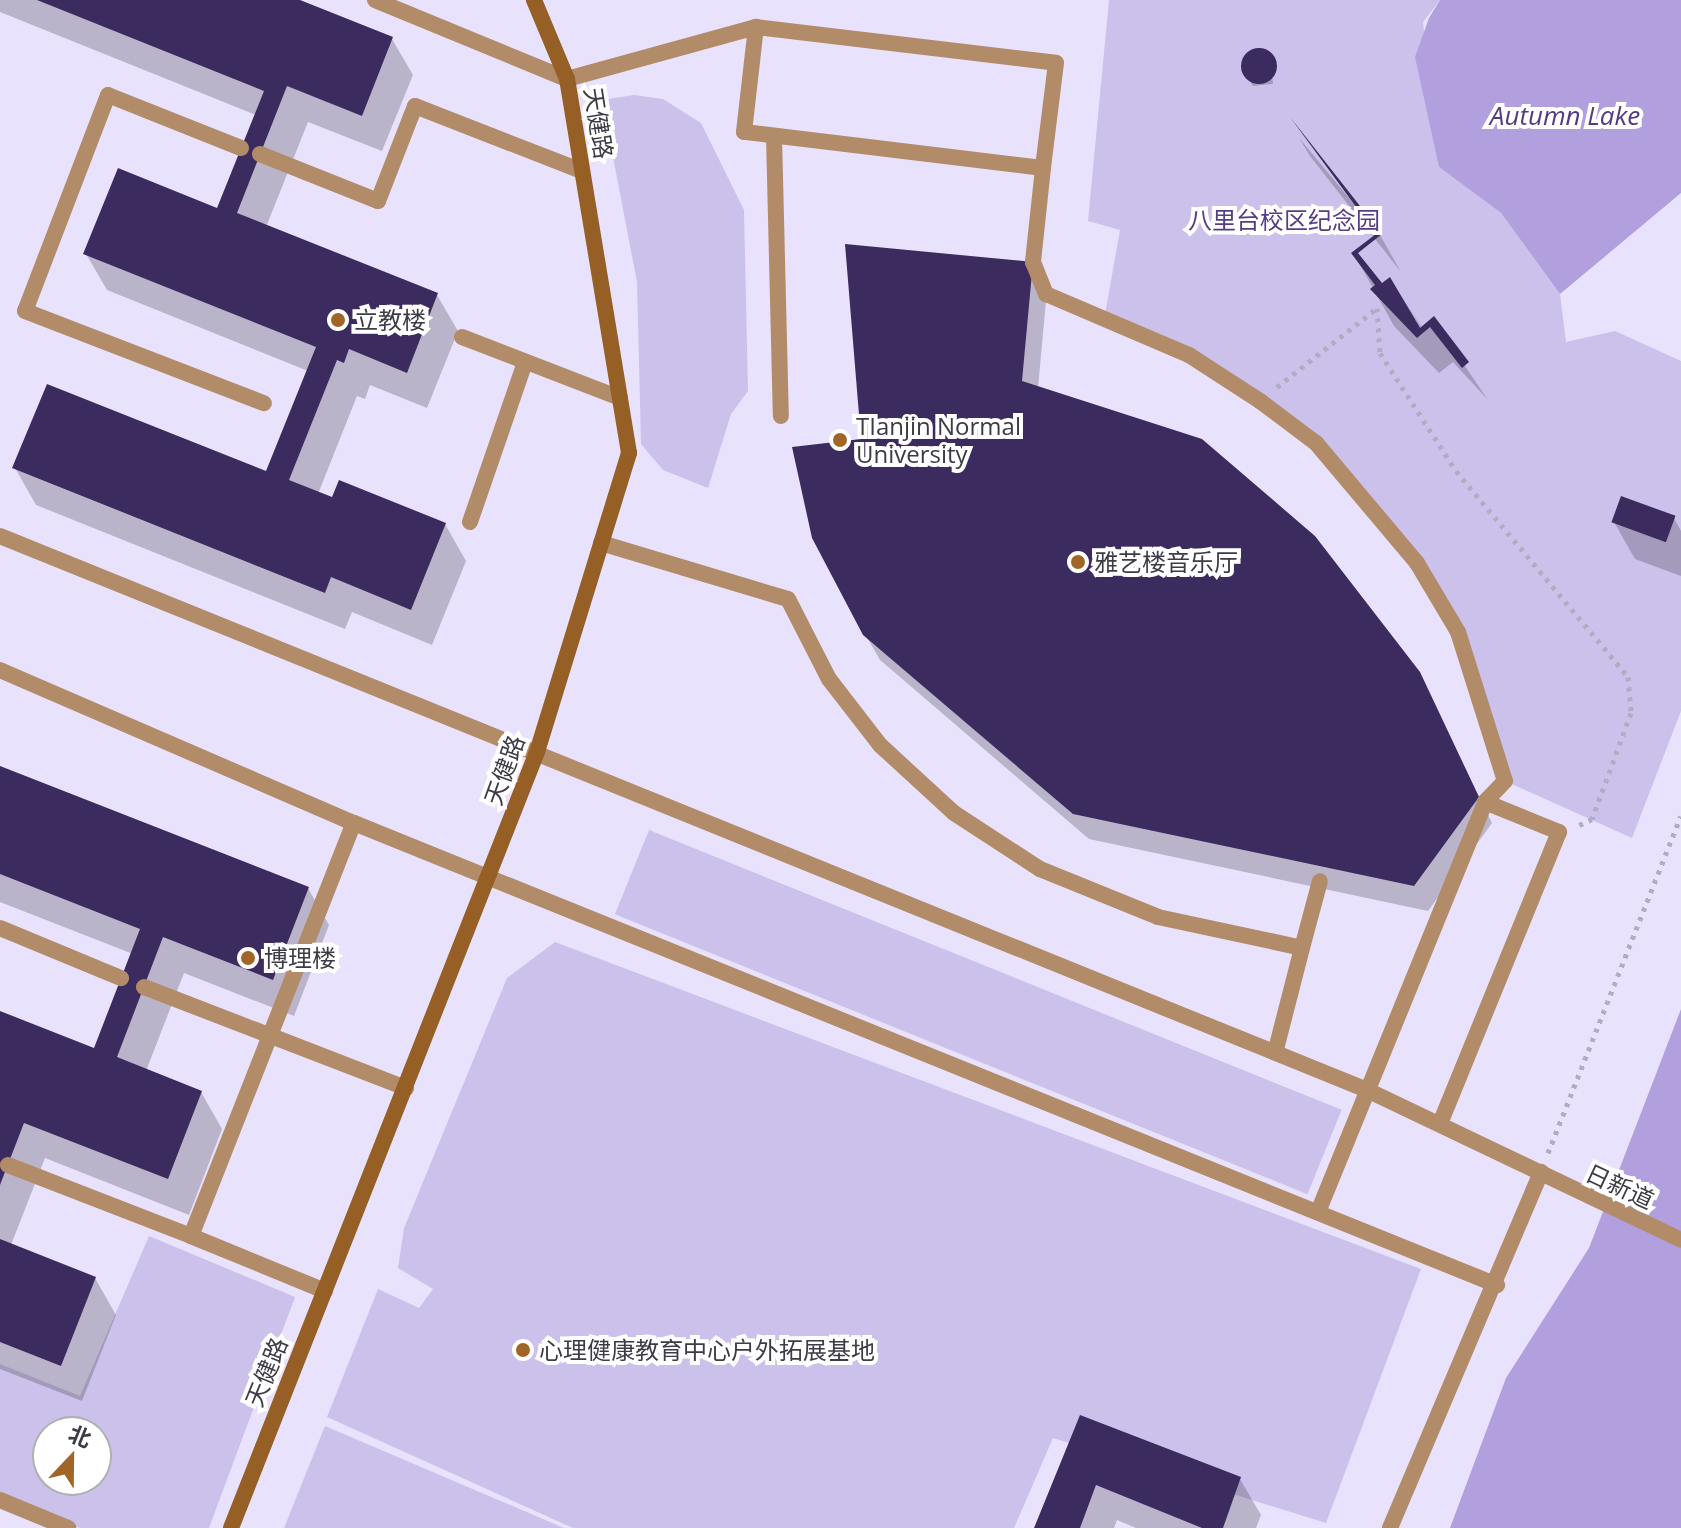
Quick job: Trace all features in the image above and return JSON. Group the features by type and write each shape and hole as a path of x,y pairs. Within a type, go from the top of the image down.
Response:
{"street":[{"path":"375,0 567,79 756,27 1056,63 1033,262 1046,294 1189,355 1260,401 1316,443 1374,503 1458,632 1505,781 1485,802 1318,1212"},
{"name":"天健路","path":"231,1528 490,878 537,752 629,453 567,79 534,0"},
{"path":"756,27 744,132 1043,168"},
{"path":"241,148 108,95 25,311 264,403"},
{"path":"260,154 378,201 415,106 582,171"},
{"path":"774,136 781,416"},
{"path":"462,337 620,398"},
{"path":"470,522 525,362"},
{"name":"日新道","path":"0,536 1367,1090 1441,1121 1541,1172 1592,1203 1681,1240"},
{"path":"601,543 788,599 829,679 880,745 954,813 1040,869 1158,917 1302,948"},
{"path":"0,670 354,823 1497,1285"},
{"path":"1441,1121 1559,832 1485,802"},
{"path":"191,1236 354,823"},
{"path":"1275,1053 1320,881"},
{"path":"0,928 121,978"},
{"path":"144,987 406,1088"},
{"path":"8,1165 325,1291"},
{"path":"1390,1528 1497,1285 1541,1172"},
{"path":"0,1500 68,1528"}],"path":[{"path":"1260,401 1377,308 1380,353 1456,471 1628,677 1631,713 1592,819 1559,832"},
{"path":"1541,1172 1681,816"}],"green space":[{"name":"八里台校区纪念园","path":"1109,0 1440,0 1423,22 1439,167 1501,213 1560,294 1566,342 1615,331 1681,361 1681,711 1632,838 1505,781 1458,633 1417,563 1316,443 1189,355 1104,320 1120,230 1088,221"},
{"path":"634,95 663,99 701,123 744,210 748,391 731,414 708,488 663,470 641,444 637,282 602,100"},
{"path":"649,830 1342,1110 1308,1194 615,914"},
{"path":"555,942 1421,1269 1326,1523 1053,1438 1014,1528 573,1528 327,1417 378,1289 419,1308 433,1289 398,1268 404,1228 507,978"},
{"path":"149,1236 295,1297 209,1528 80,1528 0,1495 0,1364 80,1396"},
{"path":"325,1426 564,1528 284,1528"}],"water":[{"name":"Autumn Lake","path":"1440,0 1681,0 1681,193 1560,294 1501,213 1439,167 1415,57 1429,18"},
{"path":"1681,1009 1681,1528 1450,1528 1506,1378 1589,1248"}],"building":[{"name":"立教楼","path":"37,0 300,0 393,37 362,116 287,86 237,213 438,293 407,373 349,349 344,363 337,360 289,480 332,497 339,480 446,523 411,610 331,577 325,593 12,468 47,384 266,471 316,347 83,254 118,168 217,208 264,91"},
{"path":"1259,48 1272,53 1277,66 1272,79 1259,84 1246,79 1241,66 1246,53"},
{"path":"1290,117 1382,234 1358,253 1382,283 1390,277 1420,328 1434,316 1469,362 1462,368 1430,327 1417,338 1370,289 1375,285 1351,253 1376,234"},
{"name":"雅艺楼音乐厅","path":"845,244 1033,262 1022,381 1202,439 1315,536 1420,672 1479,797 1414,886 1073,814 863,635 812,538 792,447 861,439"},
{"path":"1621,496 1676,516 1666,542 1611,522"},
{"name":"博理楼","path":"0,766 309,887 273,980 163,937 117,1057 202,1091 168,1179 24,1123 0,1185 0,1011 94,1048 140,929 0,874"},
{"path":"0,1239 96,1277 61,1366 0,1342"},
{"path":"1080,1415 1241,1477 1223,1528 1202,1528 1096,1485 1080,1528 1034,1528"}],"place":[{"name":"立教楼","path":"338,320"},
{"name":"TIanjin Normal University","path":"840,440"},
{"name":"雅艺楼音乐厅","path":"1078,562"},
{"name":"博理楼","path":"248,958"},
{"name":"心理健康教育中心户外拓展基地","path":"523,1350"}]}
